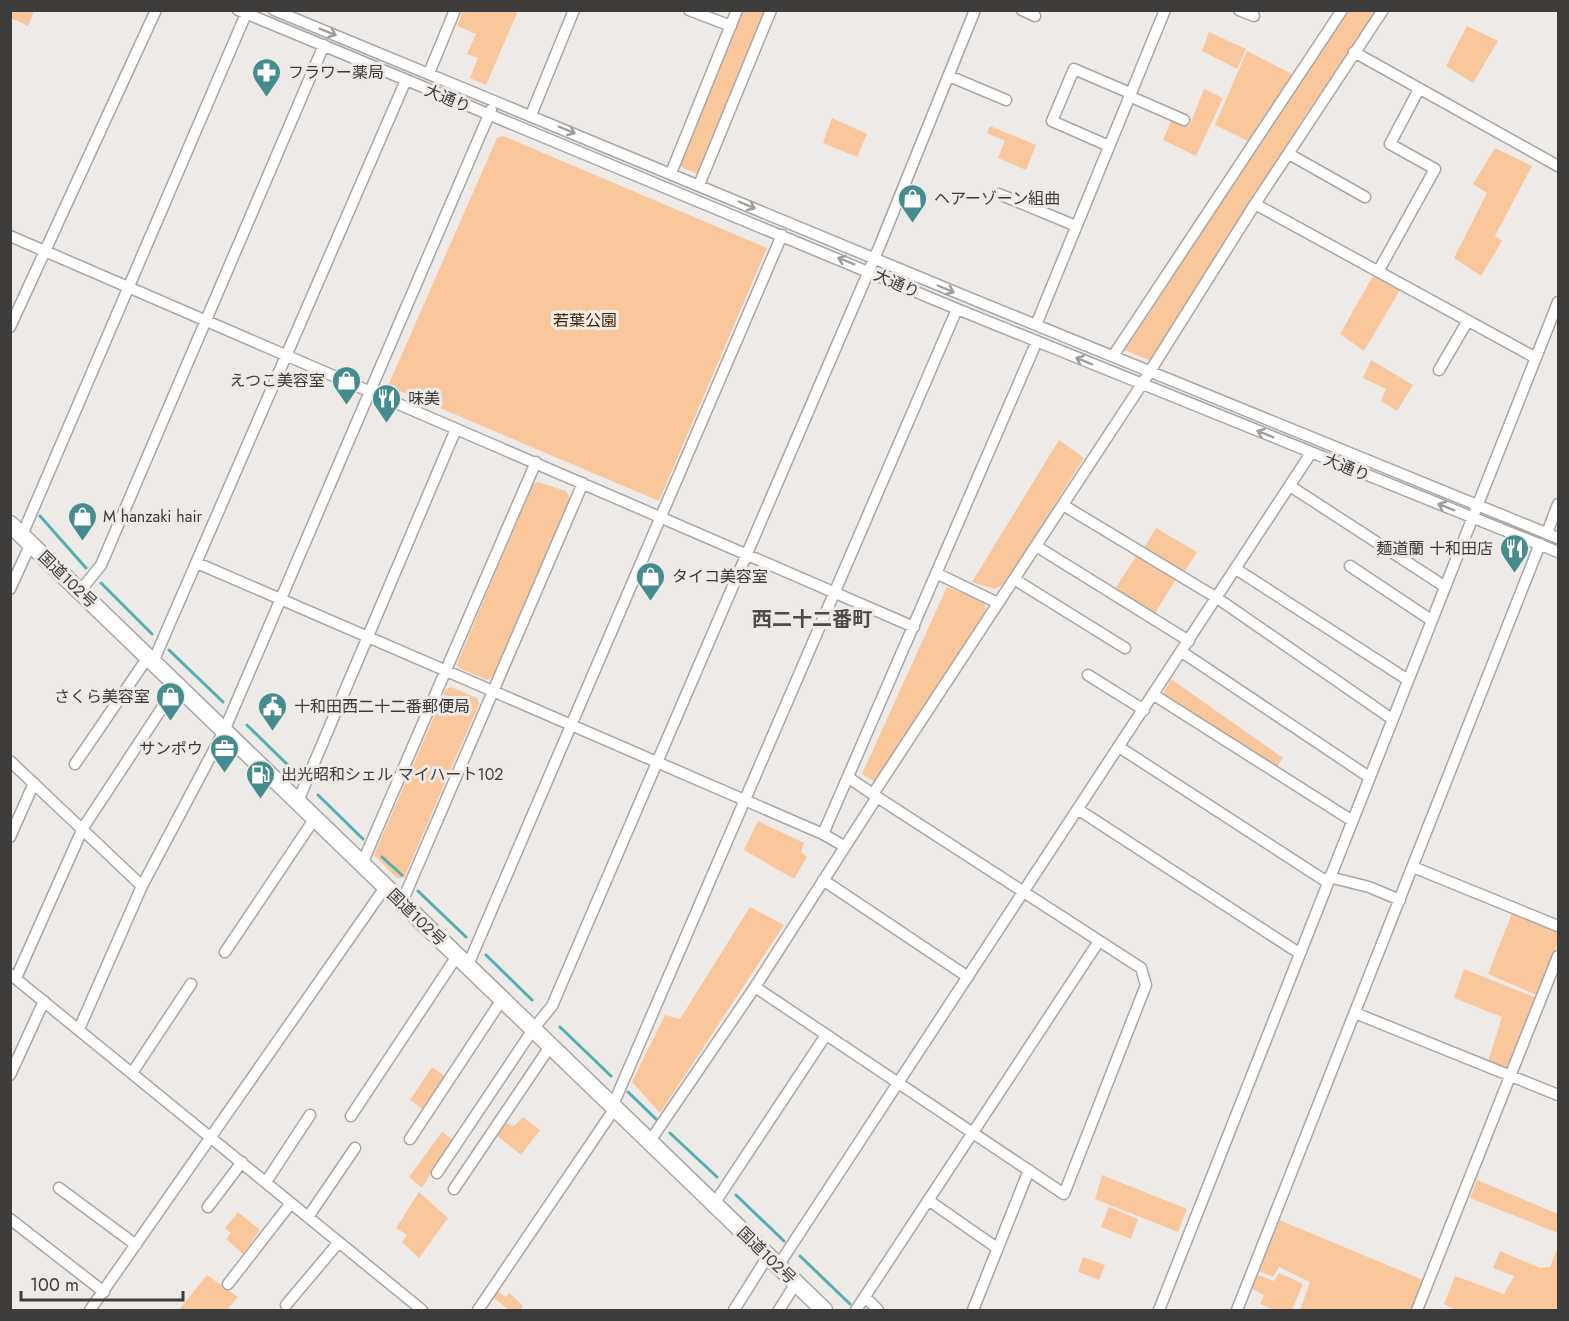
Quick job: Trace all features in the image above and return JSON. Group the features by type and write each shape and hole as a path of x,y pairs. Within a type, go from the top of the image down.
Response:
{"highway":[{"name":"国道102号","path":"21,534 824,1311"}],"street":[{"path":"10,327 156,10"},
{"name":"大通り","path":"274,10 1558,538"},
{"path":"429,73 455,10"},
{"path":"531,115 574,10"},
{"path":"689,10 731,26"},
{"path":"670,173 738,10"},
{"path":"699,185 771,10"},
{"path":"437,1173 534,1028 552,1006 869,271 975,10"},
{"path":"1022,10 1035,16"},
{"path":"1036,325 1165,10"},
{"path":"1239,10 1254,16"},
{"path":"1113,356 1342,10"},
{"path":"650,1141 755,987 998,603 1383,10"},
{"path":"10,589 21,534 128,288 242,12"},
{"name":"大通り","path":"242,12 957,309 1558,552"},
{"path":"80,591 101,565 324,45"},
{"path":"1354,52 1558,166"},
{"path":"1109,146 1052,121 1074,69 1184,120"},
{"path":"949,76 1006,100"},
{"path":"75,764 151,660 197,563 406,80"},
{"path":"1379,270 1435,169 1390,144 1419,89"},
{"path":"80,1029 142,886 224,731 495,101"},
{"path":"1288,154 1365,197"},
{"path":"999,194 1076,226"},
{"path":"1255,204 1536,358"},
{"path":"351,1116 462,960 571,725 782,235"},
{"path":"10,236 914,627"},
{"path":"1159,1311 1476,504 1558,302"},
{"path":"478,1311 614,1106 833,591 957,309"},
{"path":"1439,370 1467,322"},
{"path":"823,834 938,574 1037,341"},
{"path":"298,801 456,429"},
{"path":"734,1311 773,1261 899,1083 1311,453"},
{"path":"362,864 536,462"},
{"path":"402,902 583,483"},
{"path":"1290,486 1444,586"},
{"path":"1546,533 1558,504"},
{"path":"1063,505 1217,598 1392,719"},
{"path":"1237,1311 1540,544"},
{"path":"1036,546 1189,641"},
{"path":"197,563 658,761 823,834 844,846"},
{"path":"1350,566 1431,620"},
{"path":"1236,569 1408,680"},
{"path":"938,574 998,603"},
{"path":"1014,579 1125,648"},
{"path":"1182,652 1369,777"},
{"path":"1088,675 1144,710"},
{"path":"177,685 83,828 13,976 422,1311"},
{"path":"1154,694 1352,820"},
{"path":"1119,747 1328,880 1369,887 1400,900"},
{"path":"10,761 142,886"},
{"path":"755,987 1064,1194 1146,985 1141,968 849,778"},
{"path":"10,837 34,783"},
{"path":"1079,810 1299,953"},
{"path":"225,952 315,818"},
{"path":"1413,867 1558,926"},
{"path":"823,880 968,977"},
{"path":"90,1311 386,886"},
{"path":"856,1311 1099,940"},
{"path":"1417,1311 1558,956"},
{"path":"132,1073 191,984"},
{"path":"410,1139 502,998"},
{"path":"10,1075 44,1001"},
{"path":"1355,1013 1558,1095"},
{"path":"714,1203 826,1035"},
{"path":"454,1189 551,1045"},
{"path":"266,1182 310,1115"},
{"path":"308,1217 355,1148"},
{"path":"208,1207 242,1162"},
{"path":"973,1311 1029,1170"},
{"path":"59,1188 136,1245"},
{"path":"928,1200 997,1248"},
{"path":"228,1284 291,1203"},
{"path":"10,1219 104,1292"},
{"path":"286,1305 339,1242"},
{"path":"779,1311 796,1283"},
{"path":"865,1297 878,1311"}],"green space":[{"path":"11,10 34,10 28,26 11,18"},
{"path":"463,11 518,11 486,85 470,78 478,58 467,54 476,34 457,26"},
{"path":"742,11 766,11 698,174 679,166"},
{"path":"1347,11 1376,11 1303,119 1151,361 1125,350"},
{"path":"1467,26 1498,41 1473,83 1446,66"},
{"path":"1209,32 1246,49 1237,69 1202,51"},
{"path":"1247,51 1292,74 1250,142 1215,125"},
{"path":"1204,89 1223,98 1196,156 1163,140 1172,119 1189,127"},
{"path":"832,118 867,134 857,157 823,143"},
{"path":"990,126 1036,145 1026,170 998,158 1005,141 987,133"},
{"name":"若葉公園","path":"503,136 767,248 659,501 388,386 497,138"},
{"path":"1495,148 1532,166 1495,236 1502,241 1481,276 1454,258 1487,193 1473,184"},
{"path":"1374,274 1400,290 1364,351 1340,334"},
{"path":"1371,360 1413,385 1397,411 1381,401 1386,389 1363,378"},
{"path":"1059,440 1084,458 1005,583 995,589 972,582"},
{"path":"538,482 566,491 570,498 492,677 487,680 459,668 457,664 533,484"},
{"path":"1156,528 1197,552 1184,572 1144,548"},
{"path":"1137,555 1176,579 1154,615 1115,589"},
{"path":"947,587 984,601 986,610 875,782 862,774"},
{"path":"1171,679 1283,758 1276,768 1163,694"},
{"path":"451,687 477,698 479,704 404,878 397,878 374,855 446,689"},
{"path":"758,821 804,843 801,852 807,857 794,879 744,850"},
{"path":"750,907 784,925 660,1113 632,1082 665,1015 680,1019"},
{"path":"1513,911 1558,930 1558,942 1537,995 1488,974"},
{"path":"1464,969 1537,998 1509,1070 1488,1062 1502,1017 1454,998"},
{"path":"432,1067 447,1078 424,1110 410,1100"},
{"path":"523,1117 540,1130 521,1155 496,1135 506,1122 514,1126"},
{"path":"442,1132 452,1139 422,1188 409,1177"},
{"path":"1102,1175 1187,1209 1178,1232 1095,1199"},
{"path":"1477,1180 1558,1214 1558,1233 1470,1198"},
{"path":"419,1192 448,1218 419,1258 402,1242 407,1235 396,1228"},
{"path":"1109,1207 1138,1219 1131,1239 1101,1227"},
{"path":"238,1212 260,1230 243,1254 226,1239 231,1233 225,1228"},
{"path":"1279,1220 1423,1280 1411,1310 1300,1310 1310,1282 1279,1267 1273,1277 1259,1271"},
{"path":"1558,1246 1558,1310 1456,1310 1444,1304 1455,1276 1504,1294 1514,1276 1493,1268 1500,1251 1540,1268 1550,1267"},
{"path":"1083,1257 1105,1265 1099,1280 1078,1272"},
{"path":"1279,1273 1303,1284 1292,1310 1274,1310 1260,1304 1264,1295 1252,1289 1258,1275 1274,1281"},
{"path":"207,1275 238,1297 227,1310 179,1310"},
{"path":"498,1291 505,1297 510,1293 523,1306 520,1310 509,1310 494,1298"}],"waterway":[{"path":"40,516 86,568"},
{"path":"101,583 152,634"},
{"path":"169,650 223,702"},
{"path":"247,725 296,773"},
{"path":"318,795 363,839"},
{"path":"382,857 402,875"},
{"path":"418,891 466,937"},
{"path":"486,955 532,1000"},
{"path":"560,1027 611,1076"},
{"path":"628,1092 656,1119"},
{"path":"670,1133 717,1177"},
{"path":"736,1195 784,1241"},
{"path":"800,1256 850,1304"}],"place":[{"name":"フラワー薬局","path":"267,98"},
{"name":"ヘアーゾーン組曲","path":"913,224"},
{"name":"えつこ美容室","path":"346,406"},
{"name":"味美","path":"387,424"},
{"name":"M hanzaki hair","path":"82,542"},
{"name":"麺道蘭 十和田店","path":"1514,574"},
{"name":"タイコ美容室","path":"651,602"},
{"name":"さくら美容室","path":"171,722"},
{"name":"十和田西二十二番郵便局","path":"273,732"},
{"name":"サンポウ","path":"224,774"},
{"name":"出光昭和シェル マイハート102","path":"260,800"}],"district":[{"name":"西二十二番町","path":"812,619"}]}
